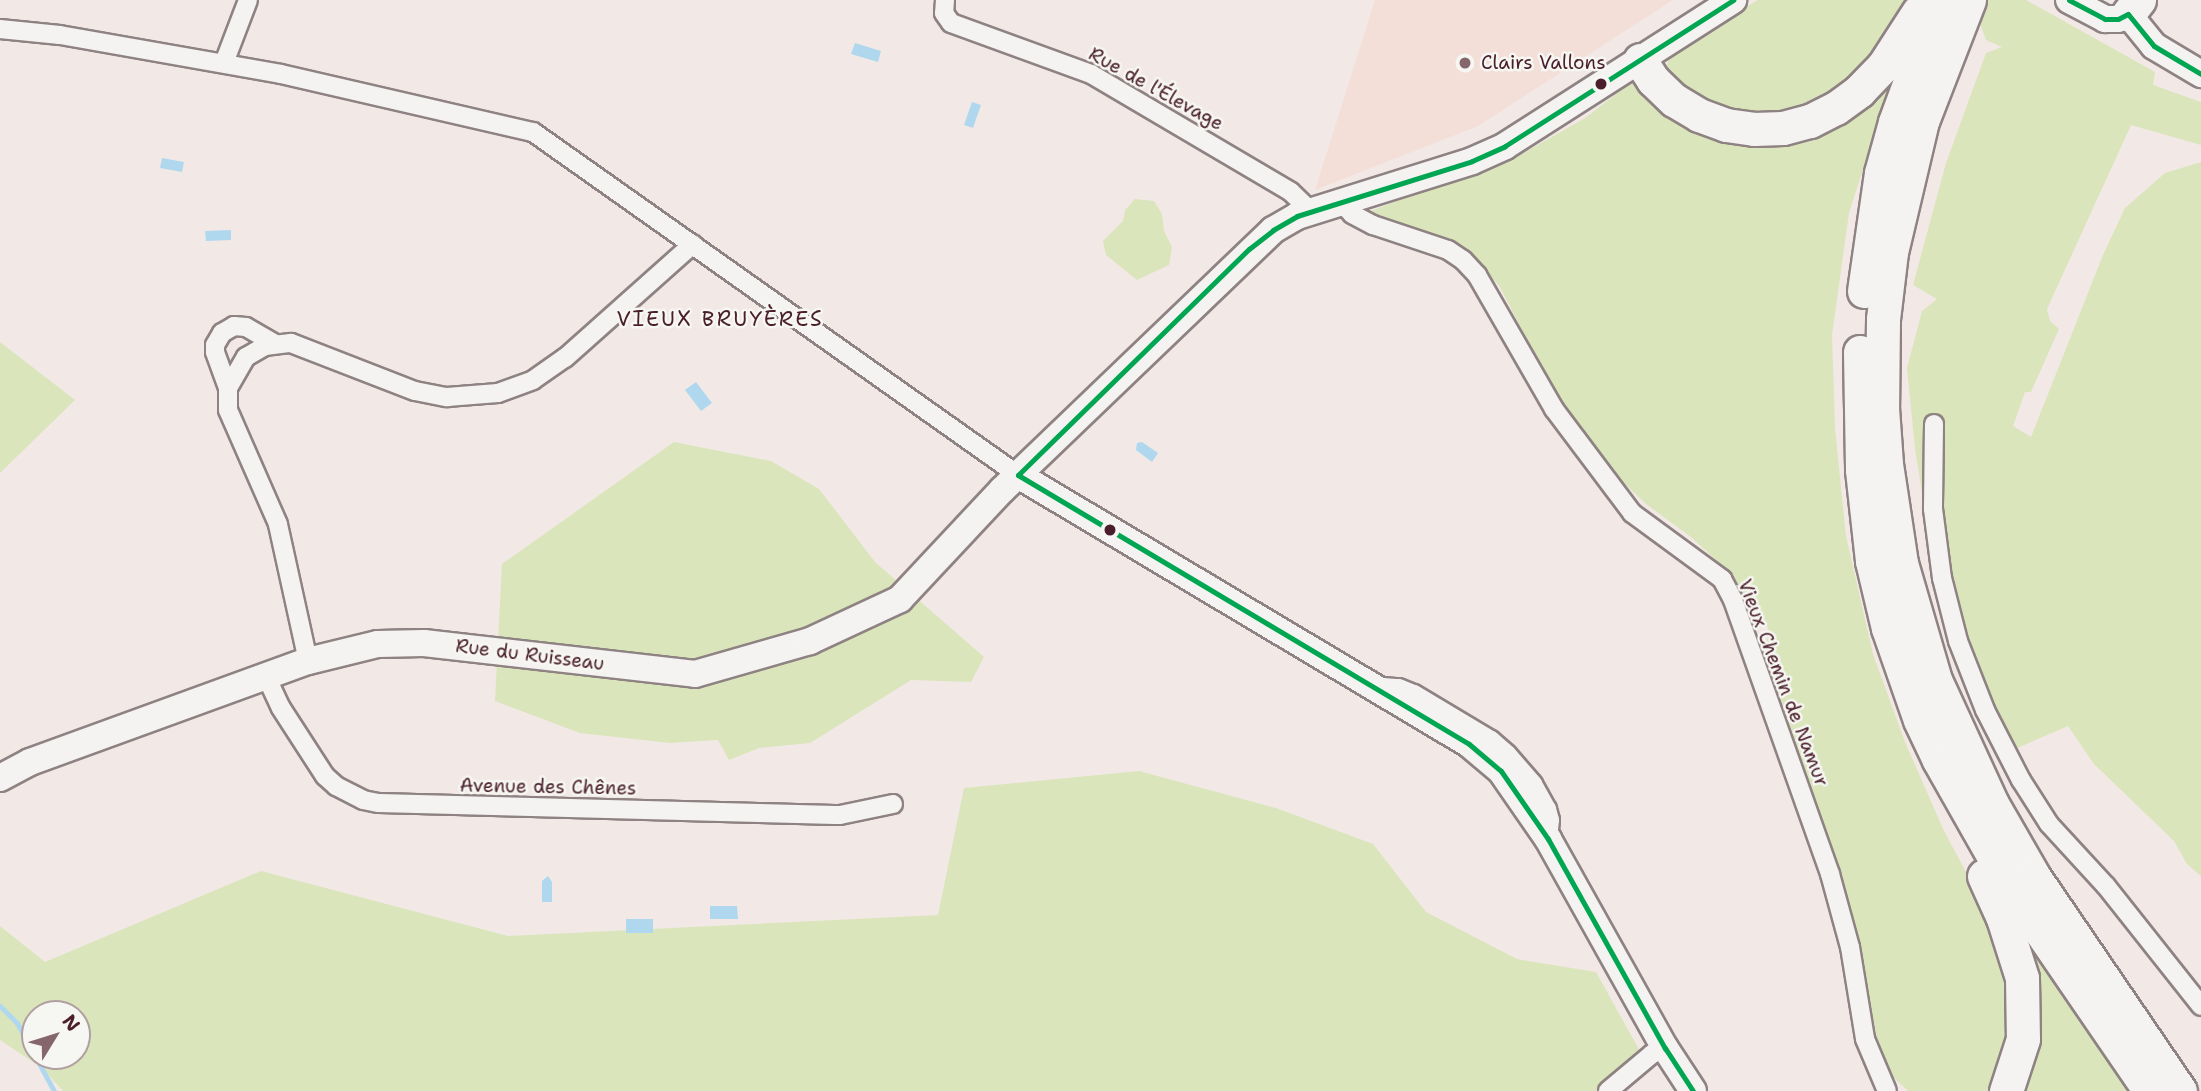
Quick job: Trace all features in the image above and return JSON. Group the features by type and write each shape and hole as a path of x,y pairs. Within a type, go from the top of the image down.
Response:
{"highway":[{"path":"1640,60 1667,93 1699,115 1726,125 1754,129 1783,128 1810,121 1836,108 1859,90 1884,65 1926,0"},
{"path":"1959,1 1908,171 1891,252 1884,319 1871,393 1872,561 1888,628 1920,720 1939,760 2013,891 2150,1091"},
{"path":"1871,393 1886,464 1901,563 1935,680 1959,739 2034,877 2180,1091"},
{"path":"1939,760 1946,798 2003,918 2022,978 2023,1040 2006,1091"}],"street":[{"path":"223,63 248,0"},
{"name":"Rue de l'Élevage","path":"945,0 944,13 951,23 1091,74 1291,192 1312,212"},
{"name":"Rue du Ruisseau","path":"0,778 30,762 308,661 378,644 424,643 695,674 810,640 900,599 1018,475 1249,249 1273,230 1312,212 1472,161 1505,146 1733,0"},
{"path":"2069,0 2105,19 2118,19 2133,7 2154,46 2201,74"},
{"path":"0,29 60,35 223,63 533,132 1018,475 1362,683 1469,744 1501,771 1548,839 1665,1048 1693,1091"},
{"name":"Vieux Chemin de Namur","path":"1341,202 1352,214 1373,225 1448,250 1463,260 1477,275 1554,409 1632,513 1722,579 1737,612 1826,862 1850,947 1865,1039 1887,1091"},
{"path":"308,661 278,524 231,422 228,388 215,352 215,345 222,333 234,327 246,327 274,343 303,346 433,396 468,397 498,393 533,380 559,363 681,258 693,244"},
{"path":"228,388 246,357 274,343"},
{"path":"1934,424 1933,509 1942,578 1958,640 1985,710 2012,765 2049,824 2106,886 2201,1006"},
{"name":"Avenue des Chênes","path":"266,677 281,708 326,776 343,790 363,800 379,803 840,815 893,804"},
{"path":"1608,1091 1652,1054 1665,1048"}],"shaded area":[{"name":"Clairs Vallons","path":"1375,0 1673,0 1478,126 1315,190"}],"green space":[{"path":"1758,0 1910,0 1854,80 1817,106 1759,118 1727,113 1670,81 1666,66 1674,49"},
{"path":"1982,0 2026,0 2155,72 2153,85 2201,102 2201,145 2131,125 2047,309 2050,321 2059,329 2031,392 2025,392 2013,426 2031,437 2103,255 2125,208 2165,173 2201,162 2201,876 2187,864 2174,841 2094,764 2068,726 2001,755 1940,603 1915,449 1907,368 1922,311 1937,299 1913,285 1946,163 1986,53 2002,47 1986,40 1977,15"},
{"path":"1892,79 1849,213 1832,335 1835,428 1846,536 1873,654 1905,742 1944,831 1996,928 2012,997 2007,1055 1987,1091 1908,1091 1892,1076 1874,1034 1845,889 1764,650 1769,631 1758,604 1744,598 1731,574 1691,537 1646,504 1600,460 1560,404 1500,287 1467,249 1392,221 1357,216 1520,155 1585,118 1633,81 1670,120 1696,133 1728,137"},
{"path":"1135,199 1154,201 1162,214 1164,231 1172,247 1169,265 1137,280 1106,255 1103,241 1123,221 1125,210"},
{"path":"0,342 75,400 0,473"},
{"path":"674,442 771,461 819,489 875,562 984,657 971,682 911,680 810,743 759,748 729,760 718,740 670,743 580,733 495,701 502,564"},
{"path":"1139,771 1276,808 1373,844 1426,912 1517,959 1596,972 1641,1053 1598,1091 63,1091 44,1070 91,1070 91,1000 21,1000 21,1054 0,1040 0,926 45,962 261,871 508,936 938,915 964,788"},
{"path":"2020,922 2133,1091 2019,1091"}],"water":[{"path":"855,43 881,51 878,62 851,54"},
{"path":"972,102 981,105 973,128 964,125"},
{"path":"162,158 184,162 182,172 160,168"},
{"path":"231,230 231,240 206,241 205,231"},
{"path":"696,382 712,403 701,411 685,390"},
{"path":"1142,442 1158,453 1152,462 1136,450 1137,443"},
{"path":"548,876 552,882 552,902 542,902 542,881"},
{"path":"710,906 737,906 738,919 710,919"},
{"path":"626,919 653,919 653,933 626,933"}],"waterway":[{"path":"0,1006 17,1023 54,1091"}],"transit line":[{"path":"1018,475 1249,249 1273,230 1297,216 1472,161 1505,146 1733,0"},
{"path":"2069,0 2105,19 2118,19 2128,14"},
{"path":"2128,14 2154,46 2201,74"},
{"path":"1018,475 1469,744 1501,771 1548,839 1665,1048 1693,1091"}],"place":[{"name":"Clairs Vallons","path":"1465,63"}],"district":[{"name":"VIEUX BRUYÈRES","path":"720,319"}]}
